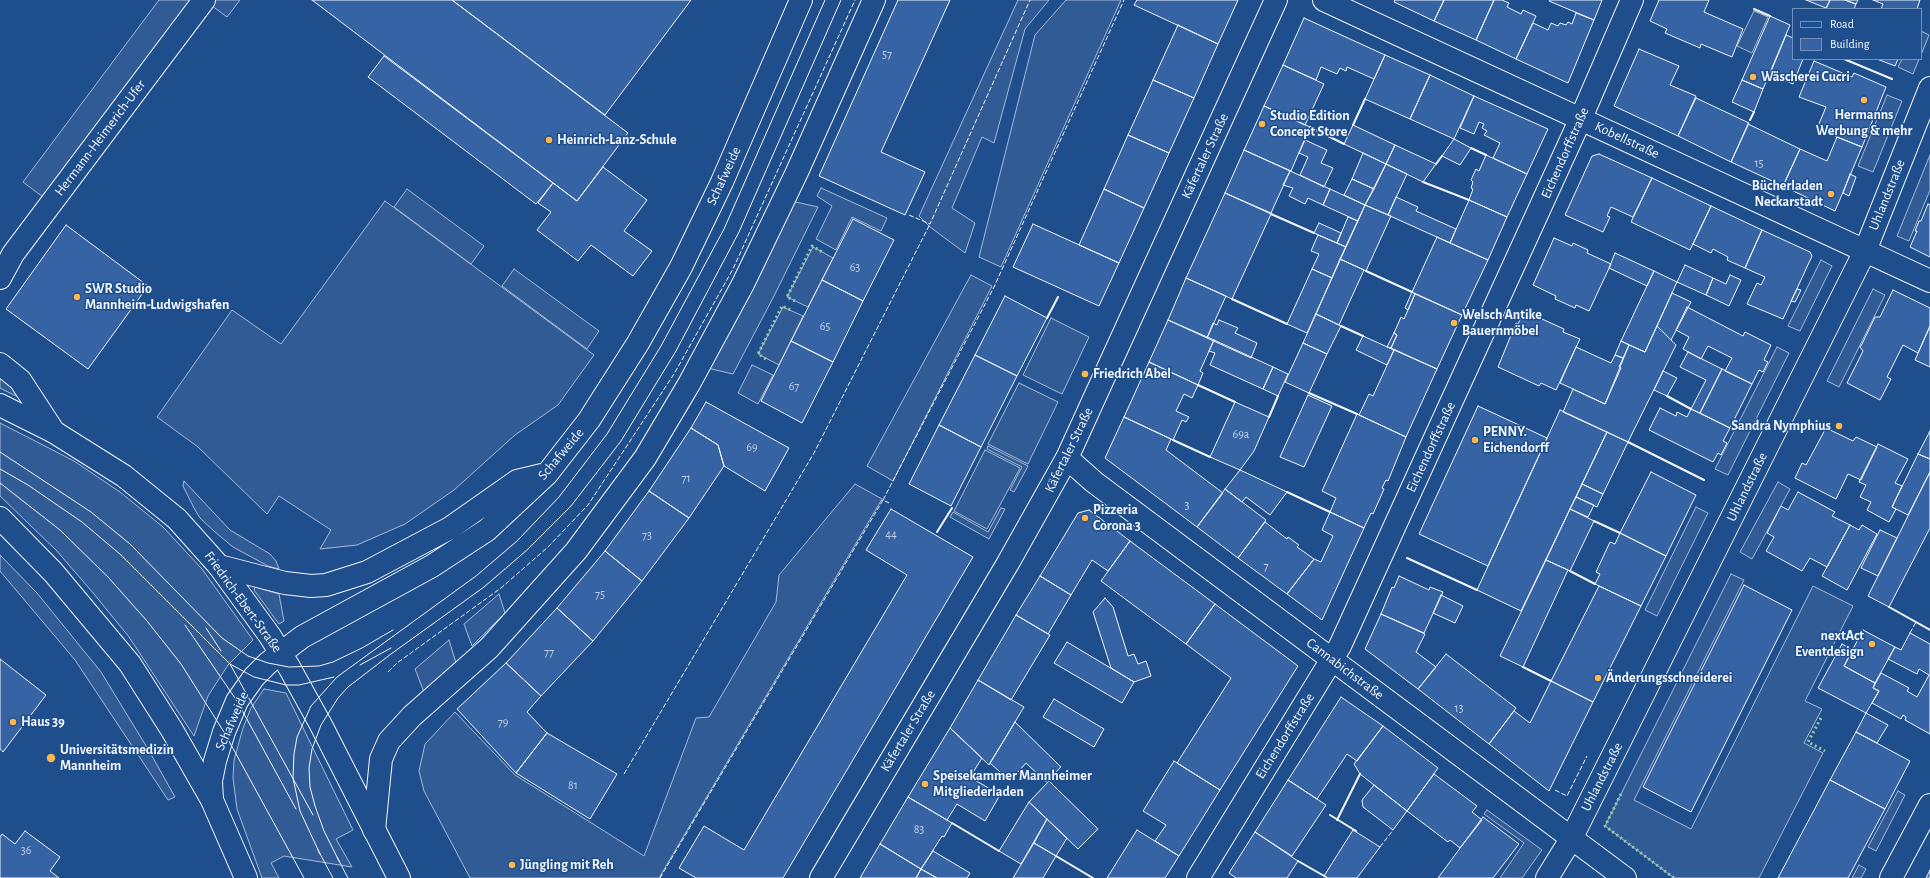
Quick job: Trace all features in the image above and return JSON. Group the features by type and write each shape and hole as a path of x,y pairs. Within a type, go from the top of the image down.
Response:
{"street":[{"name":"Hermann-Heimerich-Ufer","path":"0,278 13,254 204,0"},
{"name":"Schafweide","path":"212,800 211,781 215,761 237,701 254,677 280,653 302,638 338,616 432,566 487,530 547,474 589,420 638,343 681,267 722,182 801,0"},
{"path":"374,830 381,759 388,741 412,716 500,637 576,551 644,458 689,384 743,284 797,172 874,0"},
{"name":"Käfertaler Straße","path":"821,878 1008,563 1067,458 1276,0"},
{"name":"Kobellstraße","path":"1324,0 1930,281"},
{"name":"Eichendorffstraße","path":"1198,878 1332,659 1347,631 1581,118 1632,0"},
{"name":"Uhlandstraße","path":"1547,878 1571,838 1864,251 1930,88"},
{"path":"0,364 20,380 54,432"},
{"name":"Friedrich-Ebert-Straße","path":"0,405 54,432 124,476 177,519 219,566 280,653 321,725 399,878"},
{"name":"Cannabichstraße","path":"1067,458 1094,482 1625,878"},
{"path":"219,566 285,583 311,586 326,585 367,572 450,528 518,481 547,474"},
{"path":"0,518 53,572 130,664 172,730 212,800 246,878"},
{"path":"1891,878 1930,806"}],"shaded area":[{"path":"159,0 204,0 51,203 23,182"},
{"path":"204,0 240,0 227,17"},
{"path":"1018,0 1049,0 1025,29 994,143 982,137 952,208 975,223 965,253 930,227 919,216"},
{"path":"1066,0 1121,0 1001,267 979,257 1035,35"},
{"path":"1754,11 1768,17 1752,53 1737,46"},
{"path":"1922,32 1929,35 1922,52"},
{"path":"1902,60 1919,60 1913,74 1898,67"},
{"path":"1887,95 1902,101 1873,172 1858,166"},
{"path":"1930,155 1930,190 1909,241 1897,236"},
{"path":"821,188 887,218 881,231 852,217 836,250 816,239 832,206 817,196"},
{"path":"407,189 484,246 471,264 394,207"},
{"path":"385,201 594,355 558,405 515,435 454,490 405,524 357,545 320,549 331,530 279,496 267,514 198,447 157,417 232,310 281,344"},
{"path":"791,201 818,207 733,374 707,368"},
{"path":"813,247 833,258 808,307 787,297"},
{"path":"1821,260 1832,266 1800,331 1788,326"},
{"path":"514,269 599,331 587,349 502,286"},
{"path":"971,275 992,286 893,481 867,466"},
{"path":"1873,289 1885,295 1839,387 1827,381"},
{"path":"783,307 803,316 779,365 758,354"},
{"path":"1051,318 1089,337 1062,394 1023,375"},
{"path":"1777,347 1789,353 1728,475 1715,469"},
{"path":"752,365 773,375 758,404 738,393"},
{"path":"0,377 17,389 19,394 16,396 0,388"},
{"path":"1019,383 1058,402 1028,464 988,444"},
{"path":"0,423 74,461 120,492 163,527 202,569 253,640 228,665 208,696 194,736 129,637 56,550 0,496"},
{"path":"988,446 1028,466 1014,492 1010,490 1022,467 987,449"},
{"path":"985,450 1020,468 987,529 954,511"},
{"path":"184,481 230,530 270,554 276,561 279,569 268,566 233,547 215,532 200,518 183,486"},
{"path":"1778,482 1790,489 1752,559 1740,552"},
{"path":"855,484 882,499 659,878 470,878 424,791 419,771 425,744 455,712 515,775 644,856 696,718 709,717 776,602 779,575"},
{"path":"1696,507 1708,513 1657,616 1645,610"},
{"path":"1001,508 1005,509 989,539 950,517 953,512 988,532"},
{"path":"0,555 37,593 101,672 148,749 175,797 168,800 75,660 0,571"},
{"path":"1731,574 1744,580 1634,800 1691,829 1813,586 1853,606 1805,701 1822,709 1804,743 1823,753 1759,878 1674,878 1605,826"},
{"path":"255,587 279,594 284,621 279,624 254,590"},
{"path":"499,594 505,613 472,646 464,624"},
{"path":"449,640 456,663 424,692 415,669"},
{"path":"264,689 286,693 353,830 336,839 352,867 284,856 271,863 279,878 262,878 237,809 233,778 234,760 243,728 251,708"},
{"path":"1898,791 1905,795 1876,851 1868,847"},
{"path":"1487,810 1542,850 1522,878 1500,878 1524,843 1484,814"},
{"path":"1859,865 1866,869 1861,878 1852,878"}],"building":[{"path":"312,0 452,0 628,133 577,201"},
{"path":"452,0 691,0 605,115"},
{"path":"898,0 950,0 881,152 925,172 905,215 819,176"},
{"path":"1137,0 1238,0 1218,44 1134,5"},
{"path":"1395,0 1444,0 1434,21 1394,2"},
{"path":"1444,0 1494,0 1476,40 1434,21"},
{"path":"1494,0 1502,0 1509,3 1507,7 1521,14 1523,10 1536,16 1516,59 1476,40"},
{"path":"1602,0 1594,20 1549,1"},
{"path":"1659,0 1709,0 1704,12 1743,29 1732,57 1701,44 1700,48 1665,33 1667,29 1650,21"},
{"path":"1806,0 1830,0 1826,8"},
{"path":"1830,0 1845,0 1856,4 1854,8 1826,8"},
{"path":"1845,0 1858,0 1856,4"},
{"path":"1873,0 1920,0 1917,8 1881,8 1883,4"},
{"path":"1576,13 1594,20 1568,83 1516,59 1533,23 1548,30 1551,23 1558,26 1560,23 1566,25 1568,22 1572,24"},
{"path":"1770,16 1790,25 1763,89 1742,80"},
{"path":"1304,18 1385,55 1374,79 1347,67 1346,71 1340,68 1337,74 1321,67 1316,80 1283,65"},
{"path":"1178,25 1218,44 1194,98 1153,80"},
{"path":"1786,35 1792,38 1792,60 1803,60 1793,84 1770,74"},
{"path":"1639,49 1679,66 1670,85 1696,96 1678,136 1614,106"},
{"path":"1385,55 1430,75 1410,119 1365,99"},
{"path":"384,56 553,183 536,204 368,77"},
{"path":"1880,60 1898,60 1895,66"},
{"path":"1814,61 1852,77 1854,73 1886,87 1862,147 1837,137 1818,126 1826,107 1799,97"},
{"path":"1283,65 1324,84 1305,125 1264,106"},
{"path":"1430,75 1474,96 1454,139 1410,119"},
{"path":"1153,80 1194,98 1169,153 1128,135"},
{"path":"1742,80 1763,89 1754,112 1732,102"},
{"path":"1474,96 1548,129 1527,174 1493,158 1500,143 1484,135 1487,131 1482,128 1484,124 1479,122 1474,134 1460,128"},
{"path":"1696,98 1749,123 1731,162 1678,136"},
{"path":"1264,106 1310,127 1291,171 1244,150"},
{"path":"1748,124 1800,149 1783,186 1731,162"},
{"path":"1353,125 1395,145 1386,164 1344,144"},
{"path":"1128,135 1169,153 1144,208 1104,189"},
{"path":"1837,137 1862,147 1835,211 1783,186 1800,149 1827,161"},
{"path":"1454,139 1471,148 1460,165 1442,156"},
{"path":"1305,140 1327,150 1321,163 1333,168 1324,187 1300,175 1308,157 1299,153"},
{"path":"1395,145 1436,164 1423,182 1386,164"},
{"path":"1244,150 1290,171 1271,213 1225,193"},
{"path":"1363,153 1386,164 1374,189 1352,179"},
{"path":"1599,154 1652,178 1633,217 1611,207 1607,216 1610,217 1603,232 1565,215 1592,156"},
{"path":"1486,155 1527,174 1507,217 1469,200 1473,189 1471,188 1473,182 1471,180 1476,169 1479,171"},
{"path":"1386,164 1407,174 1388,215 1365,205"},
{"path":"603,167 647,200 624,231 652,251 633,276 591,245 578,261 537,230 551,212 538,203 553,183 577,201"},
{"path":"1290,171 1330,189 1323,205 1308,198 1305,204 1289,196 1293,188 1283,185"},
{"path":"1850,174 1856,177 1849,196 1843,193"},
{"path":"1652,178 1711,206 1690,250 1631,222"},
{"path":"1352,179 1374,189 1365,205 1344,195"},
{"path":"1104,189 1144,208 1119,263 1079,245"},
{"path":"1330,189 1365,205 1358,221 1323,205"},
{"path":"1225,193 1271,214 1232,299 1186,278"},
{"path":"1396,197 1418,207 1416,211 1456,229 1450,243 1388,215"},
{"path":"1469,200 1507,217 1488,260 1450,243"},
{"path":"1928,204 1930,205 1930,257 1910,247 1917,231 1915,231 1919,221 1921,221"},
{"path":"1365,205 1391,216 1366,271 1340,259"},
{"path":"1711,206 1762,230 1745,268 1727,260 1728,257 1713,249 1711,253 1693,244"},
{"path":"1348,217 1358,221 1346,247 1337,243"},
{"path":"853,219 894,240 863,301 822,280"},
{"path":"1319,223 1341,233 1337,243 1314,233"},
{"path":"1033,224 1119,263 1099,306 1013,267"},
{"name":"SWR Studio Mannheim-Ludwigshafen","path":"66,225 148,286 88,369 6,309"},
{"path":"1762,230 1810,252 1812,256 1783,319 1747,304 1757,283 1761,285 1765,277 1745,268"},
{"path":"1318,235 1346,247 1332,278 1312,269 1319,254 1311,251"},
{"path":"1437,237 1488,260 1462,315 1412,292"},
{"path":"1554,238 1572,246 1573,243 1588,250 1587,253 1611,264 1589,311 1576,305 1575,308 1555,299 1556,296 1533,285"},
{"path":"1615,253 1654,271 1647,286 1609,268"},
{"path":"1340,259 1364,270 1339,325 1316,314"},
{"path":"1685,265 1713,278 1706,295 1677,282"},
{"path":"1312,269 1332,278 1307,333 1287,324"},
{"path":"1654,271 1677,282 1645,352 1621,341"},
{"path":"1730,275 1741,280 1729,306 1706,295 1713,278 1726,284"},
{"path":"1186,278 1226,296 1207,338 1168,320"},
{"path":"822,280 863,301 833,362 791,341"},
{"path":"1797,289 1801,290 1795,302 1791,301"},
{"path":"1893,290 1930,308 1930,326 1918,353 1903,345 1887,377 1891,379 1880,400 1847,383 1863,351 1860,347 1875,317 1880,317"},
{"path":"1412,292 1415,294 1408,310 1405,308"},
{"path":"1672,293 1691,302 1671,340 1657,326"},
{"path":"1415,294 1462,315 1437,369 1391,348 1397,335 1394,333 1401,317 1404,319"},
{"path":"1005,296 1047,318 1017,376 975,355"},
{"path":"1687,307 1743,336 1745,332 1771,345 1764,360 1768,362 1763,372 1759,370 1752,384 1725,371 1732,358 1708,346 1701,359 1683,349 1689,337 1676,330"},
{"path":"1524,311 1564,329 1563,332 1580,339 1556,390 1541,383 1539,386 1498,367 1516,323 1518,324"},
{"path":"1316,314 1341,326 1327,354 1303,343"},
{"path":"1168,320 1214,340 1200,371 1203,373 1198,385 1149,362"},
{"path":"1219,320 1238,328 1235,333 1257,343 1251,358 1207,338 1213,323 1217,325"},
{"path":"1657,326 1676,345 1628,442 1563,412 1573,389 1605,404 1629,345 1645,352"},
{"path":"1930,326 1930,367 1915,360"},
{"path":"1394,333 1397,335 1391,348 1387,347"},
{"path":"1363,336 1394,350 1387,365 1356,350"},
{"path":"1214,340 1273,367 1263,389 1210,365 1215,353 1209,351"},
{"path":"791,341 833,362 802,423 761,401"},
{"path":"1621,341 1629,345 1623,358 1615,355"},
{"path":"1303,343 1327,354 1309,393 1285,382"},
{"path":"1576,347 1611,363 1615,355 1623,358 1619,367 1621,368 1605,404 1560,383"},
{"path":"1394,350 1437,369 1406,437 1359,415 1369,394 1373,396"},
{"path":"1688,352 1722,369 1700,413 1691,409 1706,380 1680,367"},
{"path":"975,355 1017,376 981,447 939,425"},
{"path":"1149,362 1198,385 1192,398 1184,394 1176,411 1189,417 1186,422 1182,420 1173,440 1124,417"},
{"path":"1273,367 1288,374 1278,396 1263,389"},
{"path":"1722,369 1752,384 1730,428 1700,413"},
{"path":"1663,371 1677,378 1667,396 1654,390"},
{"path":"1308,395 1332,406 1304,467 1280,457"},
{"path":"706,402 789,448 765,491 724,466 718,445 691,428"},
{"path":"1235,402 1269,417 1254,451 1240,470 1210,457"},
{"path":"1478,406 1547,438 1488,566 1419,534"},
{"path":"1660,408 1676,416 1677,412 1687,417 1691,409 1730,428 1723,441 1727,443 1721,455 1718,453 1713,462 1649,430"},
{"path":"1560,410 1607,432 1521,611 1477,590"},
{"path":"1357,414 1406,437 1388,481 1386,480 1382,488 1384,489 1373,514 1371,513 1364,528 1330,512 1336,498 1322,491"},
{"path":"1124,417 1171,439 1166,450 1223,493 1197,527 1105,458"},
{"path":"939,425 981,447 951,506 909,484"},
{"path":"691,428 718,445 724,466 689,518 649,491"},
{"path":"1826,428 1853,441 1856,437 1877,447 1861,480 1848,474 1836,499 1795,478 1802,463 1806,465"},
{"path":"1930,431 1930,459 1918,454"},
{"path":"1607,432 1628,442 1603,494 1582,484"},
{"path":"1878,444 1908,459 1895,483 1902,486 1892,507 1896,509 1889,522 1867,510 1871,502 1860,497 1866,485 1859,482"},
{"path":"1918,454 1930,459 1930,472 1908,515 1892,507"},
{"path":"1240,470 1287,492 1270,515 1246,497 1242,502 1225,489"},
{"path":"1651,472 1696,495 1666,556 1620,533"},
{"path":"1930,472 1930,528 1889,607 1868,596"},
{"path":"1582,484 1603,494 1597,507 1576,497"},
{"path":"1225,489 1266,520 1238,558 1197,527"},
{"path":"649,491 689,518 642,581 605,551"},
{"path":"1798,492 1835,512 1832,516 1850,525 1827,567 1810,558 1802,571 1766,551 1774,537 1767,533 1781,506 1788,510"},
{"path":"1576,497 1594,505 1588,517 1570,509"},
{"path":"891,509 973,557 783,878 696,878 679,868 704,826 744,850 907,575 866,550"},
{"path":"1570,509 1594,521 1570,571 1546,560"},
{"path":"1089,510 1130,541 1108,571 1092,560 1071,595 1040,576 1078,513"},
{"path":"1330,512 1364,528 1322,620 1287,594 1314,559 1321,562 1333,536 1322,530"},
{"path":"1265,522 1287,539 1288,537 1299,545 1297,547 1314,559 1287,594 1238,558"},
{"path":"1850,525 1859,530 1862,525 1877,534 1847,590 1822,576"},
{"path":"1880,530 1897,538 1878,576 1861,568"},
{"path":"1620,533 1666,556 1641,606 1595,584 1600,574 1596,572 1610,542 1615,544"},
{"path":"1130,541 1215,604 1186,644 1101,581"},
{"path":"605,551 642,581 593,641 557,608"},
{"path":"1546,560 1568,570 1523,667 1500,656"},
{"path":"1040,576 1071,595 1048,634 1016,615"},
{"path":"1399,576 1429,590 1430,587 1443,592 1424,633 1381,614 1392,587 1394,588"},
{"path":"1744,585 1792,610 1691,812 1643,787"},
{"path":"1599,586 1641,606 1593,702 1551,681"},
{"path":"1441,595 1463,606 1455,623 1433,613"},
{"path":"1105,598 1113,607 1128,656 1134,654 1138,664 1146,661 1151,676 1134,682 1111,668 1093,612"},
{"path":"1215,604 1298,666 1220,790 1177,763 1231,678 1186,644"},
{"path":"557,608 593,641 541,696 506,663"},
{"path":"1381,614 1425,634 1416,652 1436,667 1418,689 1365,649"},
{"path":"1016,615 1050,635 1011,700 978,680"},
{"path":"1863,630 1895,647 1875,683 1844,666"},
{"path":"1910,633 1930,644 1930,734 1905,720 1906,717 1903,715 1901,719 1872,703 1879,691 1873,688 1881,673 1909,688 1907,691 1917,697 1929,675 1919,669 1917,674 1888,659 1895,647 1901,650"},
{"path":"1067,642 1134,682 1122,703 1054,663"},
{"path":"1842,644 1853,650 1844,666 1875,683 1873,688 1879,691 1866,713 1818,688"},
{"path":"1446,654 1516,708 1489,744 1418,689"},
{"name":"Haus 39","path":"0,659 46,695 3,752 0,749"},
{"path":"506,663 541,696 527,712 547,733 516,773 457,709"},
{"path":"978,680 1024,707 989,765 950,728"},
{"path":"1551,681 1593,702 1549,791 1489,744 1514,711 1530,723"},
{"path":"1341,697 1383,726 1357,761 1347,754 1317,799 1288,780"},
{"path":"1054,699 1104,729 1094,747 1043,717"},
{"path":"1866,713 1888,725 1877,743 1856,732"},
{"path":"1015,722 1061,767 1046,782 1026,763 1010,781 990,763"},
{"path":"1383,726 1438,768 1407,811 1360,774 1354,764"},
{"path":"950,728 982,758 970,777 1000,795 985,821 957,804 947,820 908,797"},
{"path":"1856,732 1910,761 1885,809 1830,780"},
{"path":"547,733 617,774 590,819 516,773"},
{"path":"1174,761 1220,790 1179,856 1155,841 1166,825 1143,811"},
{"path":"1434,774 1477,806 1472,812 1482,820 1460,848 1450,840 1448,842 1407,811"},
{"path":"1288,780 1326,805 1292,856 1255,832"},
{"path":"1830,780 1885,809 1848,878 1778,878"},
{"path":"1049,781 1098,829 1078,849 1029,802"},
{"path":"1374,785 1407,811 1393,830 1363,807 1362,800"},
{"path":"908,797 952,823 921,869 880,844"},
{"path":"1029,802 1047,819 1021,864 999,851"},
{"path":"1483,817 1519,844 1493,878 1438,878"},
{"path":"1047,819 1067,838 1056,856 1034,843"},
{"path":"1137,830 1179,856 1165,878 1107,878"},
{"path":"1353,830 1380,847 1357,878 1327,878 1324,876"},
{"path":"25,831 60,857 50,871 59,878 0,878 0,837 2,834 15,844"},
{"path":"1255,832 1298,861 1287,878 1236,878 1229,873"},
{"path":"1034,843 1056,856 1043,878 1013,878"},
{"path":"880,844 921,869 916,878 860,878"},
{"path":"933,851 970,873 967,878 937,878 921,869"},
{"path":"921,869 937,878 916,878"},
{"path":"1930,870 1930,878 1926,878"}],"tram line":[{"path":"320,854 300,811 293,778 294,754 297,737 311,706 337,677 476,576 517,541 559,497 607,434 661,346 724,229 825,0"},
{"path":"339,861 324,831 310,787 309,768 312,749 321,725 338,698 348,687 484,587 527,550 571,506 621,441 676,351 739,232 841,0"},
{"path":"0,452 91,512 130,544 222,638 248,656 268,663 289,667 319,666 333,662 362,648 393,630"},
{"path":"0,469 28,485 82,522 121,555 230,664 254,677 286,685 299,685 334,677"},
{"path":"0,483 60,530 108,577 147,621 181,664 224,732 304,878"},
{"path":"185,625 237,701 296,809"},
{"path":"206,628 221,651"},
{"path":"360,665 391,648"},
{"path":"230,664 313,815"},
{"path":"318,850 333,878"},
{"path":"337,857 348,878"}],"hedge":[{"path":"795,301 787,297 812,246 824,253"},
{"path":"766,359 758,354 782,306 791,310"},
{"path":"1821,718 1808,742 1825,751"},
{"path":"1621,794 1605,826 1674,878"}],"fence":[{"path":"388,672 397,663 501,588 548,547 588,505 674,374 733,269 855,0"},
{"path":"909,215 930,224 1030,0"},
{"path":"883,500 994,287 1124,0"},
{"path":"624,774 814,453 930,224"},
{"path":"660,878 883,500 889,503"},
{"path":"1910,633 1916,622"},
{"path":"1555,790 1567,796 1587,756"},
{"path":"1380,847 1393,830"}],"wall":[{"path":"1754,9 1770,16"},
{"path":"1846,60 1892,79"},
{"path":"1353,125 1365,99"},
{"path":"1750,120 1754,112"},
{"path":"1310,127 1344,144"},
{"path":"1471,148 1486,155"},
{"path":"1436,164 1442,156"},
{"path":"1423,182 1469,200"},
{"path":"1271,214 1314,233"},
{"path":"1366,271 1412,292"},
{"path":"1047,318 1058,297"},
{"path":"1232,299 1287,324"},
{"path":"1341,326 1363,336"},
{"path":"1198,385 1235,402"},
{"path":"1309,393 1357,414"},
{"path":"1269,417 1278,396"},
{"path":"1667,396 1691,409"},
{"path":"1173,440 1210,457"},
{"path":"1628,442 1704,480"},
{"path":"1287,492 1330,512"},
{"path":"937,532 952,508"},
{"path":"1594,521 1620,533"},
{"path":"1407,558 1477,590"},
{"path":"1570,571 1595,584"},
{"path":"1889,607 1930,630"},
{"path":"1523,667 1551,681"},
{"path":"1337,820 1360,774"},
{"path":"1330,815 1356,831"},
{"path":"952,823 999,851"},
{"path":"1056,856 1093,878"},
{"path":"1298,861 1326,877"}],"place":[{"name":"Wäscherei Cucri","path":"1753,77"},
{"name":"Hermanns Werbung & mehr","path":"1864,100"},
{"name":"Studio Edition Concept Store","path":"1262,124"},
{"name":"Heinrich-Lanz-Schule","path":"549,140"},
{"name":"Bücherladen Neckarstadt","path":"1831,194"},
{"name":"SWR Studio Mannheim-Ludwigshafen","path":"77,297"},
{"name":"Welsch Antike Bauernmöbel","path":"1454,323"},
{"name":"Friedrich Abel","path":"1085,374"},
{"name":"Sandra Nymphius","path":"1839,426"},
{"name":"PENNY. Eichendorff","path":"1475,440"},
{"name":"Pizzeria Corona 3","path":"1085,518"},
{"name":"nextAct Eventdesign","path":"1872,644"},
{"name":"Änderungsschneiderei","path":"1598,678"},
{"name":"Haus 39","path":"13,722"},
{"name":"Universitätsmedizin Mannheim","path":"51,758"},
{"name":"Speisekammer Mannheimer Mitgliederladen","path":"925,784"},
{"name":"Jüngling mit Reh","path":"512,865"}]}
